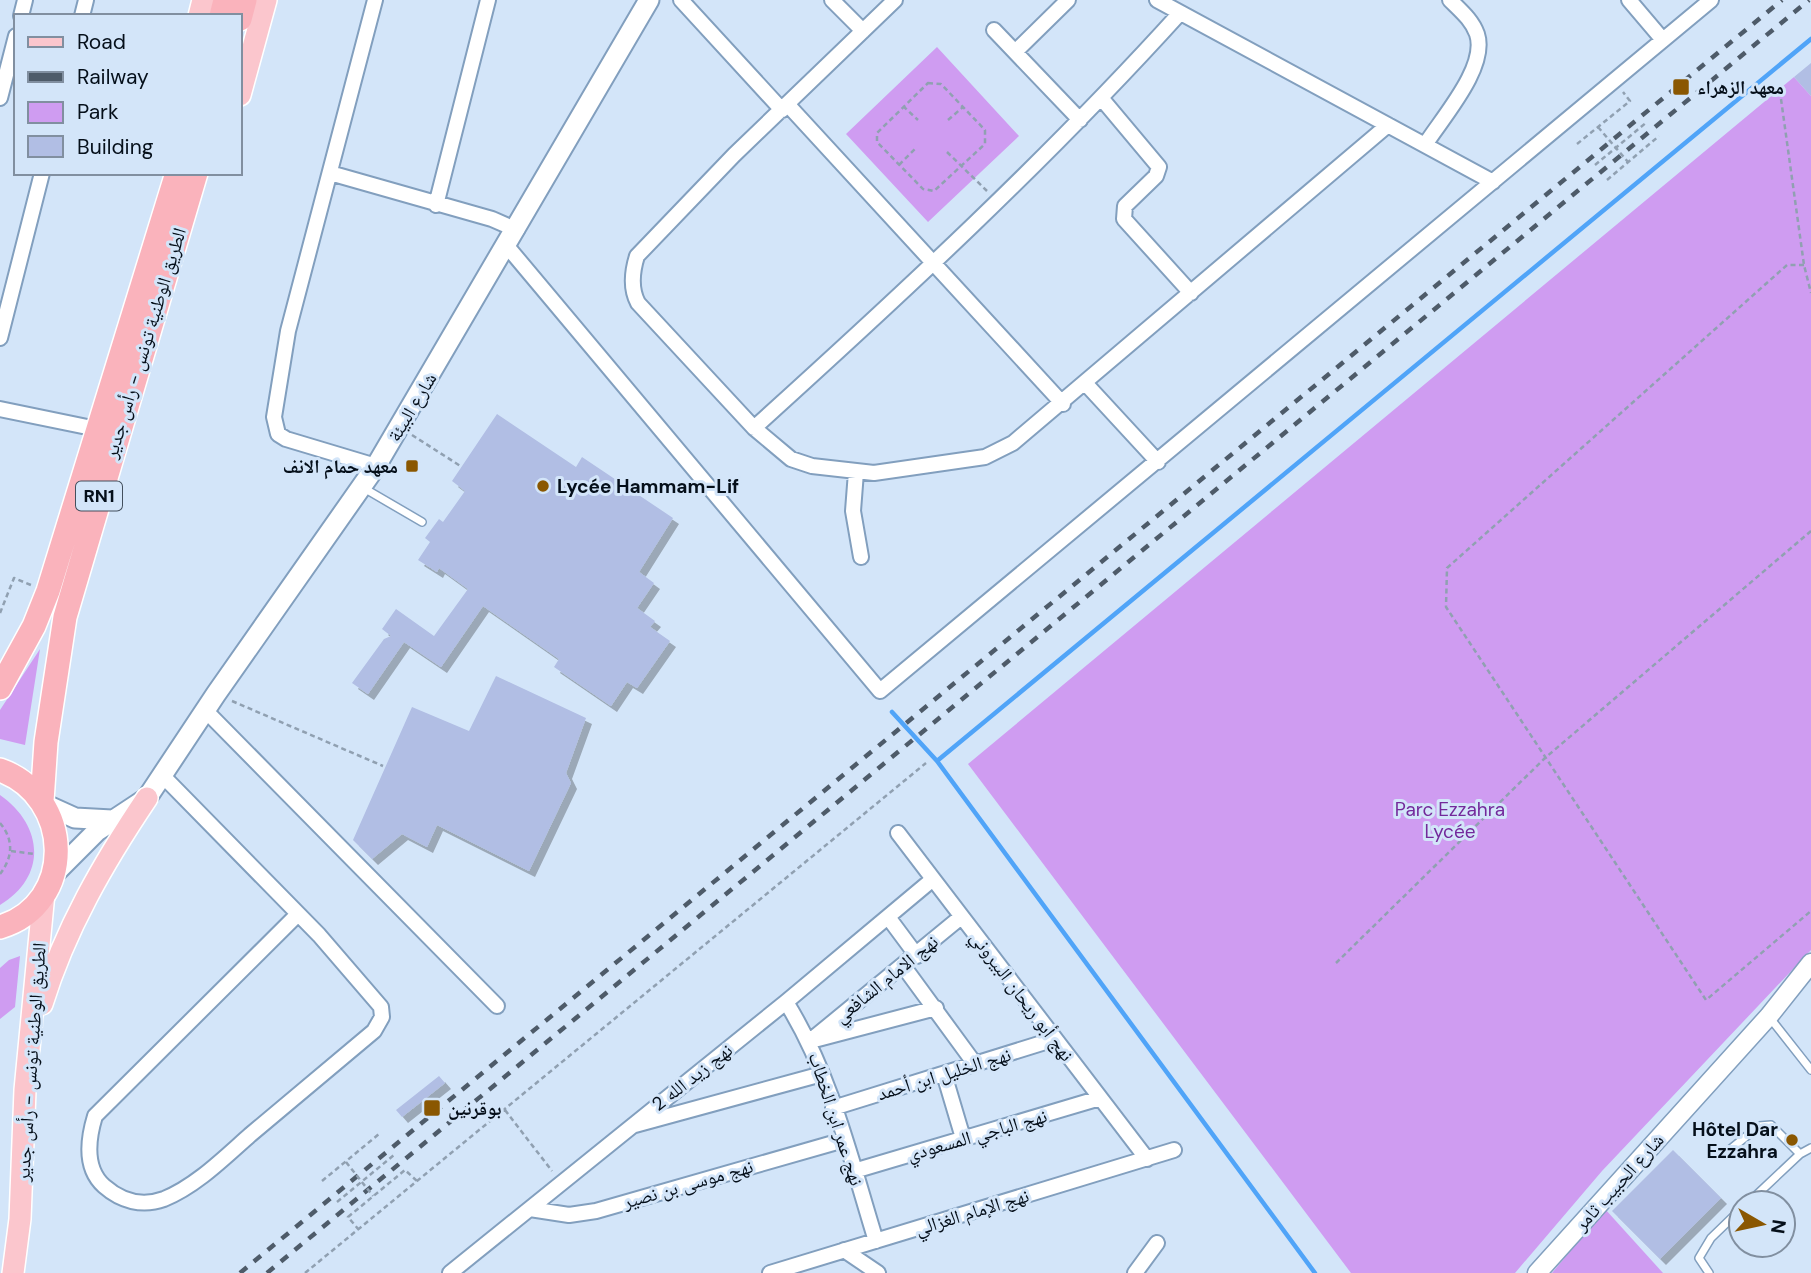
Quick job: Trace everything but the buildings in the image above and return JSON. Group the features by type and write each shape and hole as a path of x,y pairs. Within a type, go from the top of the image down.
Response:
{"highway":[{"name":"الطريق الوطنية تونس - رأس جدير","path":"0,688 34,626 48,591 97,429 178,184 194,175"},
{"name":"الطريق الوطنية تونس - رأس جدير","path":"43,802 46,742 65,617 178,184"},
{"path":"0,770 27,785 43,802"},
{"name":"RN1","path":"43,802 54,826 57,851 48,885"},
{"path":"0,945 5,925 29,911 48,885"}],"main road":[{"path":"242,87 265,0"},
{"name":"شارع البيئة","path":"48,885 112,820 147,798 210,702 376,466 649,0"},
{"path":"31,1039 52,975 90,889 147,798"},
{"path":"43,802 75,818 112,820"},
{"name":"الطريق الوطنية تونس - رأس جدير","path":"13,1273 20,1219 25,1090 48,885"}],"street":[{"path":"375,0 288,331 275,426 278,434 286,439 376,466"},
{"path":"681,0 935,264 1063,404"},
{"path":"832,0 863,31"},
{"path":"895,0 637,256 632,270 634,295 638,303 754,428 791,459 812,466 874,473 985,457 1013,443 1063,404 1388,125"},
{"path":"1015,52 1068,0"},
{"path":"1157,0 1493,182"},
{"path":"1425,145 1477,63 1477,35 1470,20 1451,0"},
{"path":"1629,0 1663,40"},
{"path":"330,173 492,219 511,238 878,691 1158,462 1711,0"},
{"path":"436,205 484,1"},
{"path":"754,428 935,264 996,200 1102,99 1180,13"},
{"path":"994,30 1080,120"},
{"path":"0,98 4,62 14,40"},
{"path":"1102,99 1159,167 1156,176 1125,206 1125,219 1191,293"},
{"path":"0,338 41,175"},
{"path":"1086,384 1158,462"},
{"path":"0,409 97,429"},
{"path":"856,472 853,511 861,557"},
{"path":"210,702 497,1006"},
{"path":"162,775 298,914 381,1007 379,1024 200,1178 164,1199 131,1202 115,1196 101,1183 92,1167 89,1135 95,1116 298,914"},
{"name":"نهج أبو ريحان البيروني","path":"898,833 1147,1159"},
{"name":"نهج زيد الله 2","path":"450,1273 786,1002 933,879"},
{"path":"888,917 917,956"},
{"name":"نهج الامام الشافعي","path":"810,1041 904,967 961,917"},
{"name":"شارع الحبيب ثامر","path":"1536,1273 1769,1016 1811,963"},
{"path":"904,967 975,1064"},
{"name":"نهج عمر ابن الخطاب","path":"786,1002 810,1041 876,1241"},
{"path":"810,1041 936,1008"},
{"name":"نهج الخليل ابن أحمد","path":"833,1108 1055,1039"},
{"path":"629,1126 822,1073"},
{"path":"944,1074 964,1138"},
{"name":"نهج الباجي المسعودي","path":"854,1171 1100,1098"},
{"name":"نهج موسى بن نصير","path":"530,1209 569,1215 596,1211 844,1140"},
{"name":"نهج الإمام الغزالي","path":"770,1273 1174,1150"},
{"path":"1135,1273 1157,1243"},
{"path":"844,1250 878,1273"}],"lane":[{"path":"361,487 422,522"},
{"path":"1769,1016 1811,1070"},
{"path":"1727,1152 1759,1126 1771,1125 1800,1154"},
{"path":"1763,1189 1800,1154 1811,1148"},
{"path":"1709,1273 1699,1258 1704,1247 1727,1223"}],"path":[{"path":"928,83 941,84 985,130 985,144 934,191 923,189 877,142 877,133 903,106 928,83"},
{"path":"1781,99 1804,265 1811,293"},
{"path":"1577,144 1630,101"},
{"path":"903,106 918,120"},
{"path":"948,120 963,107"},
{"path":"1595,165 1647,122"},
{"path":"1598,127 1628,162"},
{"path":"1607,180 1659,136"},
{"path":"899,165 916,148"},
{"path":"947,152 996,200"},
{"path":"1804,265 1787,265 1447,568 1446,607 1706,1000 1811,911"},
{"path":"400,428 462,467"},
{"path":"1336,963 1545,758 1811,531"},
{"path":"0,613 14,578 48,591"},
{"path":"210,702 383,766"},
{"path":"305,1273 926,763"},
{"path":"0,823 7,832 11,851 0,874"},
{"path":"11,851 34,854"},
{"path":"505,1110 561,1183"},
{"path":"323,1181 379,1134"},
{"path":"337,1202 394,1155"},
{"path":"346,1162 373,1196"},
{"path":"359,1230 348,1217 373,1196 405,1170 418,1182"}],"green space":[{"path":"937,47 1019,136 928,222 846,134"},
{"name":"Parc Ezzahra Lycée","path":"1794,77 1811,96 1811,950 1602,1171 1515,1273 1351,1273 968,764"},
{"path":"40,649 25,745 0,739 0,710"},
{"path":"0,795 25,821 32,835 34,850 26,880 16,893 0,905"},
{"path":"20,956 15,1007 0,1019 0,968 9,960"},
{"path":"1605,1209 1663,1273 1552,1273"}],"waterway":[{"path":"937,761 1811,39"},
{"path":"892,712 937,761 1315,1273"}],"railway":[{"path":"240,1273 1782,0"},
{"path":"267,1273 1809,0"}],"place":[{"name":"معهد الزهراء","path":"1681,87"},
{"name":"معهد حمام الانف","path":"412,466"},
{"name":"Lycée Hammam-Lif","path":"543,486"},
{"name":"بوقرنين","path":"432,1108"},
{"name":"Hôtel Dar Ezzahra","path":"1792,1140"}]}
